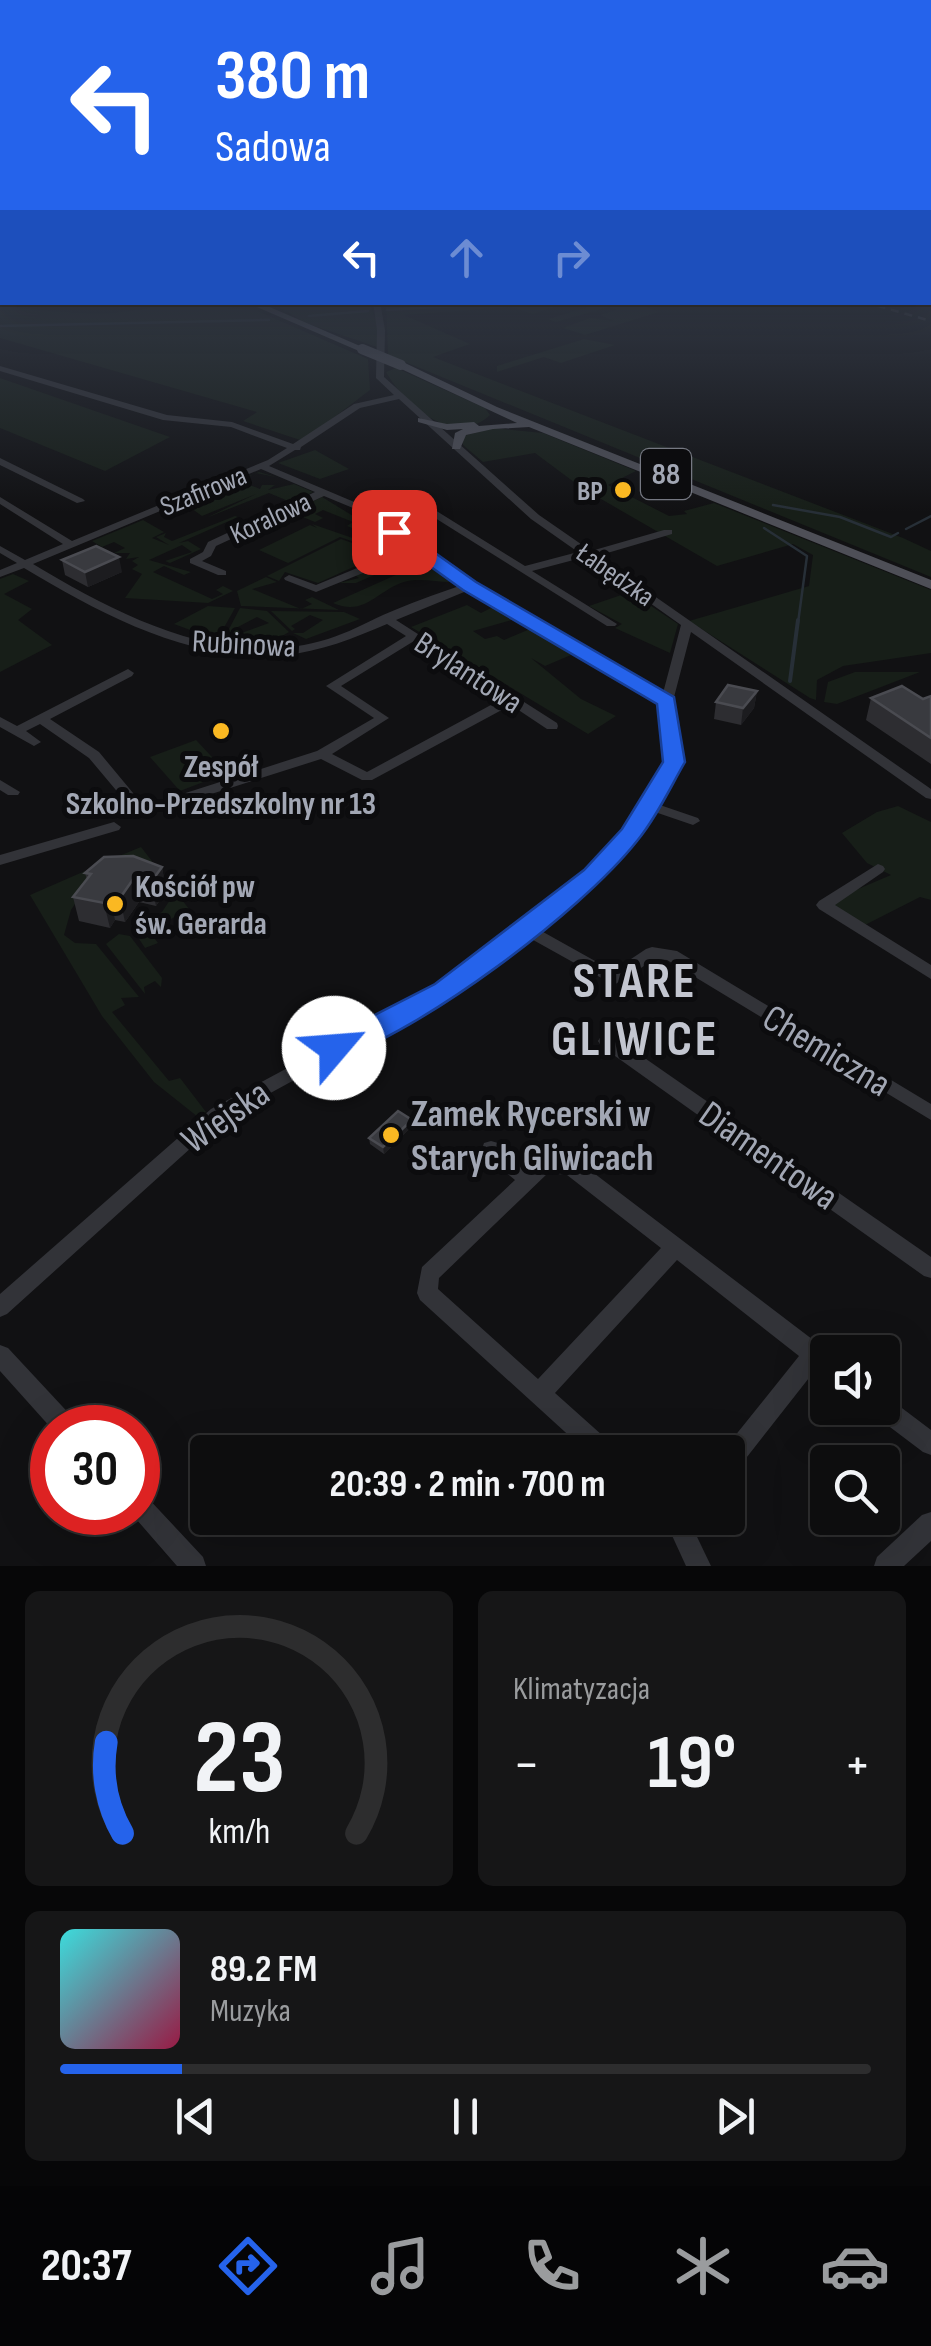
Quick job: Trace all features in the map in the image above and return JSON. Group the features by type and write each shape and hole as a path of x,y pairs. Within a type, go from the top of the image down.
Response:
{"main road":[{"path":"403,366 542,430 931,584"},
{"name":"88","path":"404,366 931,584"},
{"path":"448,432 486,422 494,415 493,409"},
{"path":"422,420 448,432 508,425 542,430"},
{"path":"448,432 456,447"}],"street":[{"path":"379,366 388,388 422,420 448,432"},
{"path":"0,368 166,418 232,426 297,448"},
{"path":"388,388 377,400 408,407"},
{"name":"Szafirowa","path":"0,574 261,466 297,448 357,406 398,397"},
{"name":"Łabędzka","path":"456,447 535,517 687,630"},
{"path":"0,462 80,501"},
{"path":"261,466 356,506 470,586 667,701"},
{"name":"Koralowa","path":"222,573 194,561 207,554 212,544 324,492"},
{"path":"403,494 612,624"},
{"path":"0,500 72,544"},
{"path":"524,570 668,532"},
{"path":"288,578 316,589 416,548"},
{"name":"Rubinowa","path":"0,549 170,636 212,648 305,648 470,586"},
{"name":"Brylantowa","path":"386,618 552,726"},
{"path":"687,630 725,651 931,794"},
{"name":"Wiejska","path":"0,1307 217,1114 444,991 607,862 650,806 674,762 667,701 687,630"},
{"path":"153,808 322,754 383,718 335,692 335,683 414,636"},
{"path":"680,654 701,639"},
{"path":"17,732 128,673"},
{"path":"322,754 367,777 510,700"},
{"path":"40,719 94,754 136,805"},
{"path":"0,721 34,742"},
{"path":"650,806 693,821"},
{"path":"0,860 114,827"},
{"path":"878,868 824,905 931,972"},
{"name":"Chemiczna","path":"526,929 614,978 652,953 671,955 931,1113"},
{"name":"Diamentowa","path":"607,1041 931,1269"},
{"path":"492,1150 528,1180"},
{"path":"585,1435 428,1293 429,1274 544,1166 571,1167 810,1352"},
{"path":"539,1394 676,1248"},
{"path":"0,1355 46,1405"},
{"path":"745,1444 810,1372"},
{"path":"900,1421 931,1444"},
{"path":"886,1566 931,1524"},
{"path":"160,1528 194,1566"},
{"path":"686,1535 699,1566"}],"shaded area":[{"path":"98,366 368,366 370,390 303,441 243,421 257,412"},
{"path":"415,366 457,366 903,538 931,551 931,577"},
{"path":"396,368 485,408 490,415 461,427 431,418 394,384 386,372"},
{"path":"0,378 170,437 105,471 0,428"},
{"path":"494,428 543,433 636,471 608,485 669,516 687,514 684,511 714,503 931,590 931,653 843,666 817,680 816,700 810,698 689,621 809,586 813,555 793,544 717,566 582,488 535,453 483,462 463,445 463,436"},
{"path":"315,450 349,469 320,479 278,463"},
{"path":"255,474 240,481 260,489 262,485 275,485 268,490 294,484 313,492 293,503 269,493 206,518 256,494 202,516 184,503 201,496 212,500 248,486 238,480"},
{"path":"322,497 404,547 392,544 386,553 340,537 288,563 259,550 310,525 317,528 312,524 370,544 378,539 372,536 377,532 370,535 347,526 353,522 323,510 315,514 323,518 315,522 288,511 299,515 303,512 297,509 310,510 313,506 309,503"},
{"path":"238,517 179,543 188,541 201,549 170,563 165,561 192,552 182,545 149,560 191,572 184,575 164,566 153,572 212,599 223,594 216,590 223,586 233,591 208,603 125,598 142,574 132,569 138,565 132,561 139,557 126,559 130,553 114,553 125,548 114,542 102,547 92,541 143,520 164,532 152,538 169,545 156,537 166,533 164,537 172,541"},
{"path":"341,539 383,554 368,556 371,559 318,583 285,572 279,581 267,576"},
{"path":"409,552 450,582 408,581 355,607 333,603 416,566 406,561 356,583 339,583 359,578 355,575"},
{"path":"13,574 29,581 4,594 32,609 18,620 52,645 0,672 0,579"},
{"path":"266,577 277,582 252,589 300,608 241,606 237,591"},
{"path":"630,592 678,624 670,653 615,628 622,624 589,606"},
{"path":"312,597 339,610 302,608 312,604 305,600"},
{"path":"467,605 481,613 495,606 515,619 473,631 485,639 497,636 504,640 530,629 571,655 545,666 531,658 581,699 616,716 588,734 411,627"},
{"path":"208,606 235,608 217,640 174,624"},
{"path":"240,608 267,611 289,632 263,642 236,635 269,623 257,617 236,628 240,631 235,634 228,631"},
{"path":"271,611 344,612 360,619 306,639 293,633 303,633 323,620 310,615 291,626 295,629 292,631"},
{"path":"855,672 920,672 837,704 824,702 828,682"},
{"path":"196,740 227,773 180,791 150,757"},
{"path":"898,806 931,822 931,900 920,897 861,927 830,901 891,875 867,863 842,833 877,812"},
{"path":"141,847 189,909 149,931 158,943 145,948 132,928 162,912 172,897 162,879 98,876 92,867"},
{"path":"85,871 90,881 71,910 64,935 75,943 96,944 139,997 121,998 125,1005 112,1012 169,1081 180,1078 206,1112 198,1117 154,1082 102,1016 30,895"},
{"path":"119,934 130,936 162,978 161,987 155,981 144,987 145,994 106,944"}],"building":[{"path":"96,546 119,557 85,572 62,560"},
{"path":"728,685 757,691 743,708 716,702"},
{"path":"902,686 923,699 931,696 931,738 871,698"},
{"path":"133,856 162,867 151,882 134,878 120,898 110,896 104,903 73,897 91,874 85,873 104,857"},
{"name":"Zamek Rycerski w Starych Gliwicach","path":"398,1111 412,1120 383,1147 369,1138"}],"waterway":[{"path":"773,505 840,517 891,537 898,533"},
{"path":"906,529 931,516"},
{"path":"764,528 807,556 798,623"},
{"path":"790,681 798,620"}],"place":[{"name":"BP","path":"623,490"},
{"name":"Zespół Szkolno-Przedszkolny nr 13","path":"221,731"},
{"name":"Kościół pw św. Gerarda","path":"115,904"},
{"name":"Zamek Rycerski w Starych Gliwicach","path":"391,1135"}],"district":[{"name":"STARE GLIWICE","path":"635,1008"}],"route":[{"path":"334,1048 444,991 593,876 631,834 674,762 667,701 470,586 394,532"}]}
